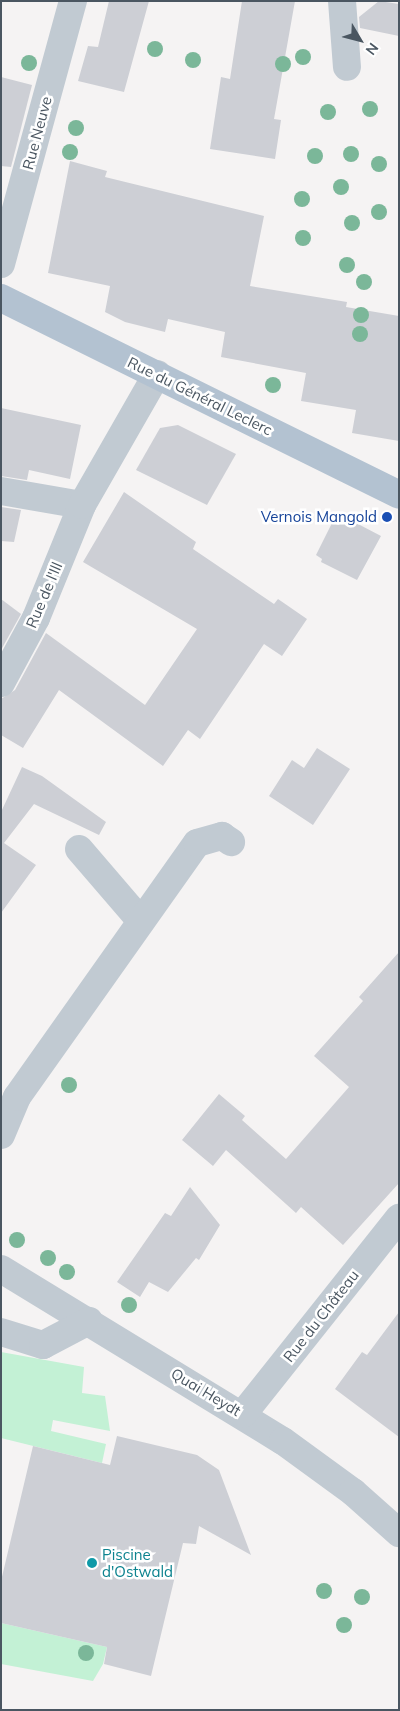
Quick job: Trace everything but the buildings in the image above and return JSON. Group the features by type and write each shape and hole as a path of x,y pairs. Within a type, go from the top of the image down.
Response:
{"main road":[{"name":"Rue du Général Leclerc","path":"1,298 399,495"}],"street":[{"name":"Rue Neuve","path":"1,264 73,1"},
{"path":"342,1 347,67"},
{"name":"Rue de l'Ill","path":"1,683 36,618 82,505 157,374"},
{"path":"1,491 82,505"},
{"path":"1,1135 17,1097 197,843 222,836 230,842"},
{"path":"79,849 141,921"},
{"name":"Rue du Château","path":"243,1414 399,1218"},
{"name":"Quai Heydt","path":"1,1269 243,1414 315,1462 399,1533"},
{"path":"1,1332 43,1345 89,1321"}],"green space":[{"path":"1,1352 84,1367 82,1393 105,1396 110,1431 53,1420 51,1431 106,1444 102,1463 1,1438"},
{"path":"1,1623 107,1647 103,1664 93,1681 1,1664"}],"place":[{"name":"Vernois Mangold","path":"387,517"},
{"name":"Piscine d'Ostwald","path":"92,1563"}]}
